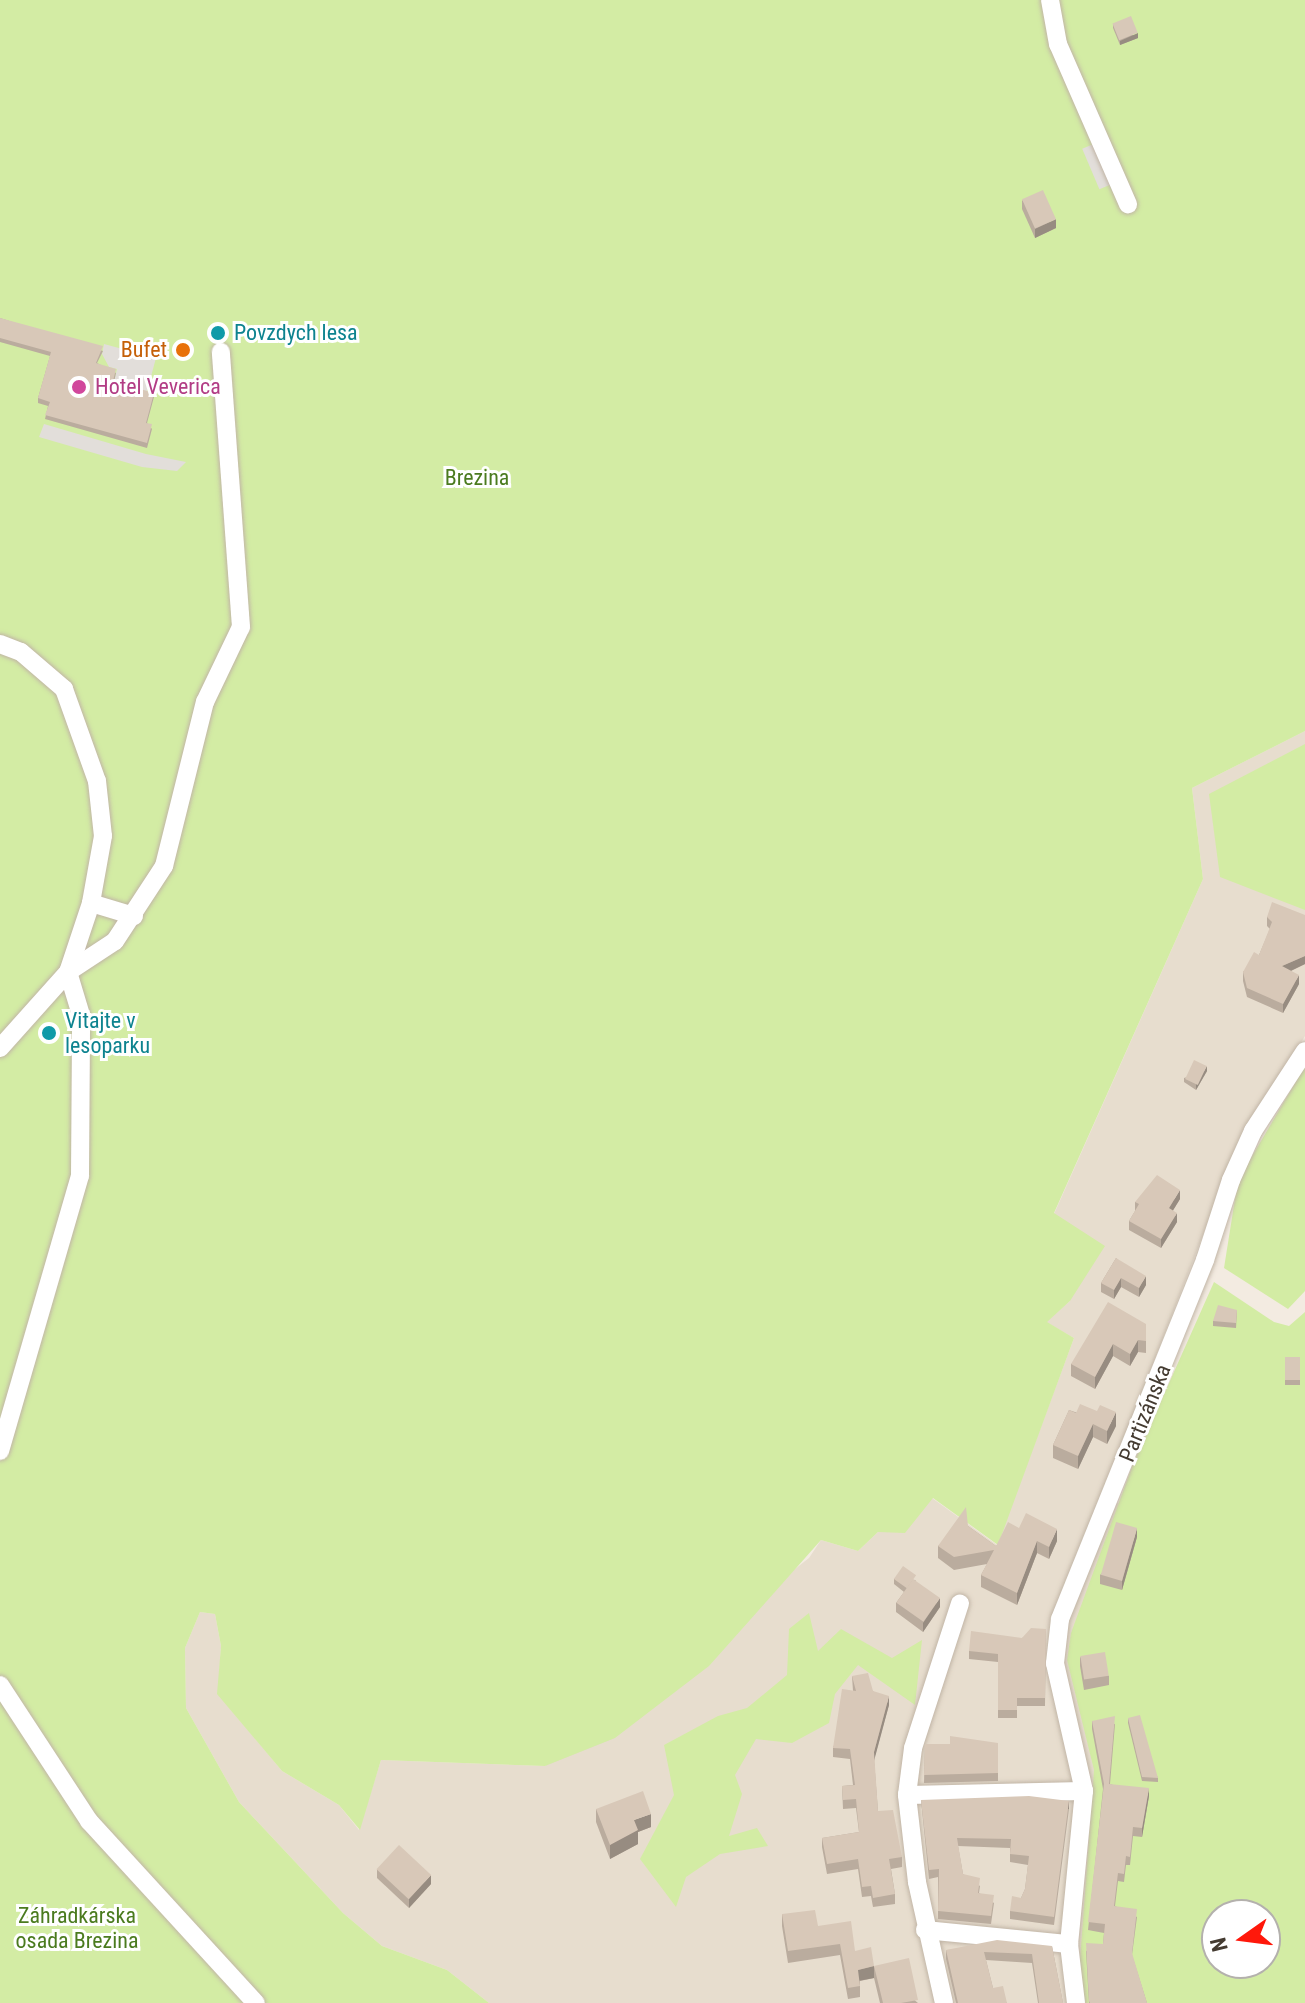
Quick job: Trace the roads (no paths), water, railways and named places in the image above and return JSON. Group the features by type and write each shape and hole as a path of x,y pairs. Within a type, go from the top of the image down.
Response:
{"street":[{"path":"1050,0 1058,44 1128,204"},
{"path":"0,1048 68,972 98,956 134,916 164,866 205,702 241,627 221,352"},
{"path":"0,644 48,673 64,689 97,781 103,836 91,903 68,972 81,1015 80,1176 0,1451"},
{"path":"91,903 134,916"},
{"name":"Partizánska","path":"1076,2003 1069,1944 1084,1791 1055,1663 1060,1619 1205,1260 1231,1180 1253,1131 1305,1051"},
{"path":"944,2003 925,1930 907,1795 913,1748 960,1603"},
{"path":"0,1685 89,1821 256,2003"},
{"path":"907,1795 1084,1791"},
{"path":"925,1930 1069,1944"}],"place":[{"name":"Povzdych lesa","path":"218,333"},
{"name":"Bufet","path":"183,350"},
{"name":"Hotel Veverica","path":"79,387"},
{"name":"Vitajte v lesoparku","path":"49,1033"}],"park label":[{"name":"Brezina","path":"477,478"},
{"name":"Záhradkárska osada Brezina","path":"77,1928"}]}
